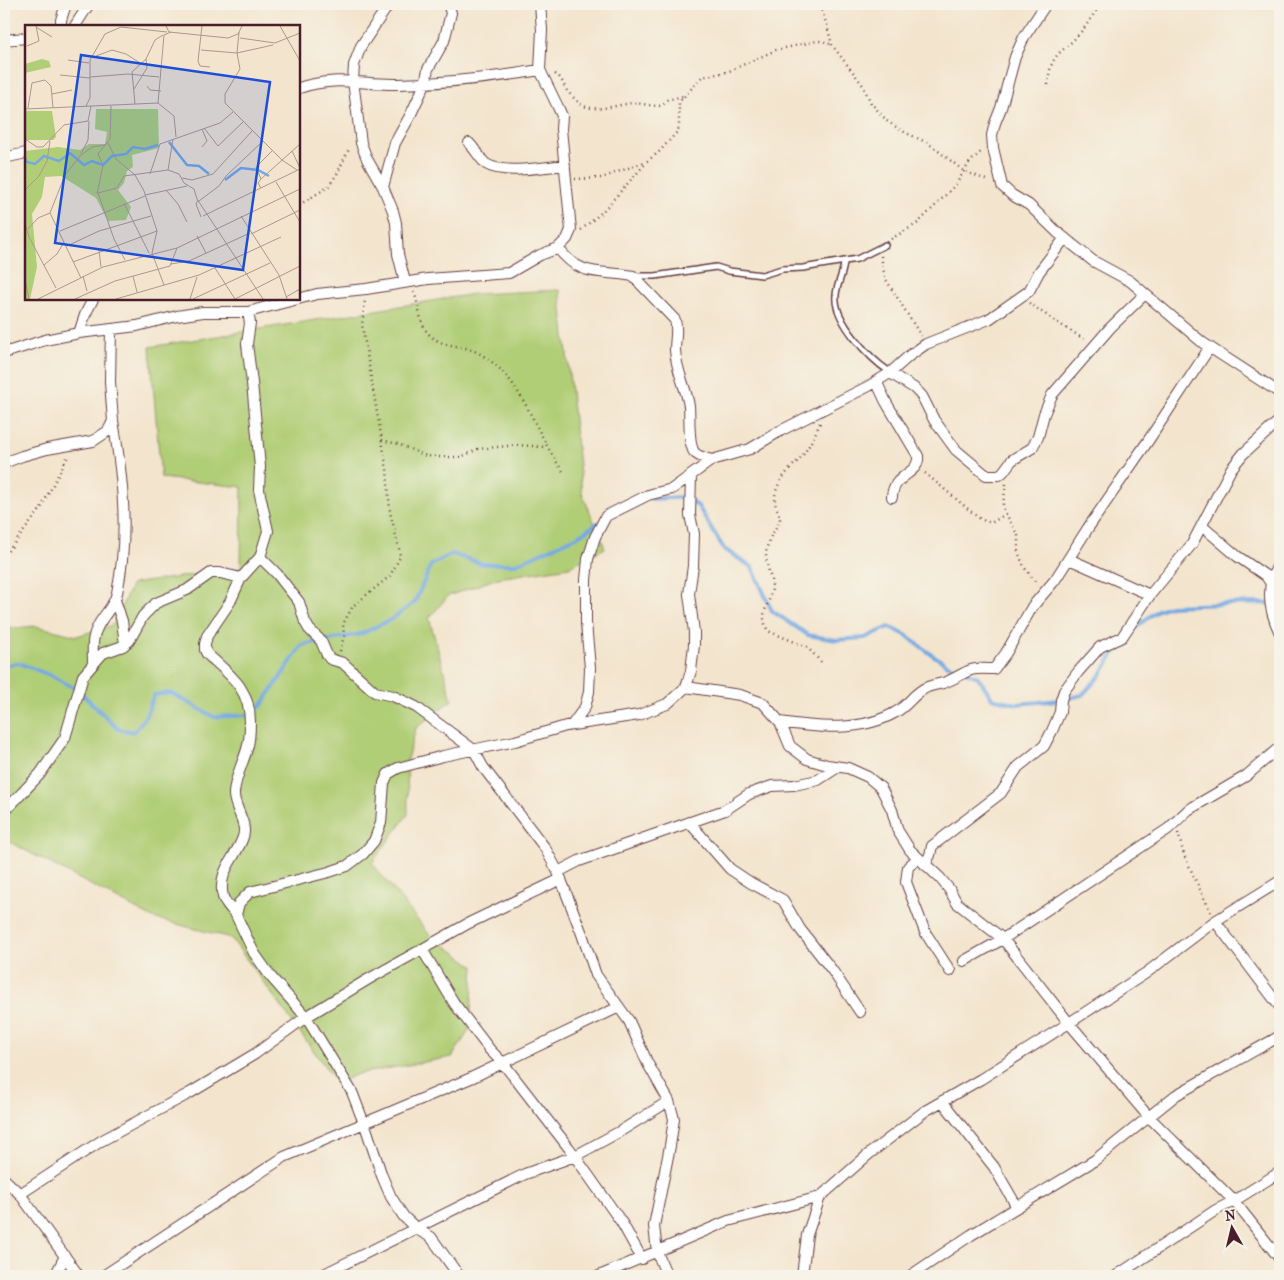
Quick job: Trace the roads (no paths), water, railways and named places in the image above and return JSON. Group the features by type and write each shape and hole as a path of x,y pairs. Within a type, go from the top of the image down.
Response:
{"street":[{"path":"61,25 66,4"},
{"path":"76,25 89,4"},
{"path":"388,4 360,46 354,65 353,81 361,143 393,211 396,223 398,254 407,282"},
{"path":"383,187 395,142 425,84 428,69 444,41 451,13 448,4"},
{"path":"300,298 317,294 366,289 407,282 509,273 540,254 558,248 567,239 570,230 561,129 562,116 540,68 542,30 540,4"},
{"path":"1046,4 1024,37 1015,57 995,123 993,140 1002,186 1012,195 1029,205 1093,261 1130,281 1203,343 1280,393"},
{"path":"4,40 25,38"},
{"path":"300,88 331,80 380,84 425,84 479,80 540,68"},
{"path":"469,143 478,152 484,163 492,166 520,168 565,165"},
{"path":"4,158 25,154"},
{"path":"572,725 585,707 589,692 590,668 586,622 588,559 594,537 603,521 611,512 648,495 672,489 712,460 750,449 780,431 876,381 890,373 926,344 989,319 1029,291 1039,272 1065,238"},
{"path":"558,248 575,265 604,274 633,276 675,320 677,327 676,360 689,406 694,452 698,456 712,460"},
{"path":"890,373 914,388 922,396 934,420 951,445 978,468 991,476 999,475 1008,467 1012,460 1032,448 1038,437 1044,414 1052,395 1095,345 1146,294"},
{"path":"79,333 85,314 92,300"},
{"path":"4,354 46,340 79,333 137,326 203,312 248,312 294,300"},
{"path":"248,312 250,323 247,344 260,467 258,490 268,531 260,557 241,578 230,602 207,636 205,644 207,654 238,682 248,703 250,714 248,746 237,778 234,794 244,825 244,835 222,875 223,898 236,915 254,954 306,1016 346,1081 391,1197 404,1217 416,1228 431,1237 459,1276"},
{"path":"93,664 94,637 98,625 114,605 123,558 122,489 110,382 111,329"},
{"path":"780,722 806,726 854,726 880,720 896,712 910,702 920,690 930,685 942,683 972,670 994,669 1006,653 1032,607 1069,559 1210,347"},
{"path":"876,381 914,448 919,463 898,481 893,488 892,497"},
{"path":"950,971 925,932 906,882 908,867 921,862 930,855 932,846 1002,793 1018,767 1044,746 1060,712 1064,691 1100,646 1122,637 1150,595 1192,544 1231,469 1243,454 1280,420"},
{"path":"4,463 47,449 101,437 108,431 113,421"},
{"path":"236,915 239,903 250,892 347,866 363,854 374,841 381,823 384,783 388,774 398,768 515,741 572,725 639,715 668,704 686,687 691,671 694,645 689,594 693,566 694,534 690,515 691,475"},
{"path":"1202,526 1237,556 1266,576 1270,582"},
{"path":"260,557 292,592 302,608 305,622 309,629 321,640 330,659 348,666 375,692 393,696 422,710 474,750 483,767 545,848 559,876 596,974 629,1021 648,1064 669,1101 674,1119 654,1226 657,1252 667,1276"},
{"path":"1069,559 1150,595"},
{"path":"1280,562 1270,582 1272,614 1280,633"},
{"path":"4,812 40,774 65,738 83,676 103,654 128,642 143,616 156,603 187,590 211,574 220,573 241,578"},
{"path":"115,600 122,621 125,644"},
{"path":"686,687 740,695 762,703 780,722 790,746 807,759 848,768 868,777 881,788 892,810 898,831 910,850 940,878 949,889 957,904 1003,939 1148,1116 1234,1201 1280,1258"},
{"path":"964,961 1003,939 1168,829 1188,810 1246,776 1280,747"},
{"path":"20,1194 101,1141 190,1093 255,1054 306,1016 422,949 559,876 578,861 725,810 749,794 772,786 794,785 818,780 838,767"},
{"path":"689,822 730,869 782,900 800,929 832,970 860,1012"},
{"path":"802,1276 808,1235 820,1197 848,1170 925,1111 982,1079 1146,973 1215,921 1280,881"},
{"path":"1215,921 1280,1007"},
{"path":"422,949 454,1002 575,1156 622,1223 642,1259"},
{"path":"103,1276 284,1157 471,1078 619,1007"},
{"path":"910,1276 971,1235 1095,1160 1176,1094 1280,1036"},
{"path":"320,1276 526,1174 575,1156 619,1132 669,1101"},
{"path":"942,1101 994,1168 1017,1207"},
{"path":"1116,1276 1216,1210 1280,1172"},
{"path":"4,1179 20,1194 79,1276"},
{"path":"600,1276 728,1221 820,1197"},
{"path":"55,1276 64,1256"}],"lane":[{"path":"633,276 654,276 716,267 728,271 762,275 782,269 803,268 857,259 885,245"},
{"path":"844,261 836,294 840,311 862,349 876,363 890,373"}],"waterway":[{"path":"652,499 684,497 698,506 724,549 752,567 772,611 808,635 836,640 865,638 889,627 906,635 948,665 978,677 992,698 1017,704 1061,700 1082,695 1100,676 1115,652 1135,628 1158,610 1170,606 1280,604"},
{"path":"4,666 19,663 52,676 78,690 118,729 134,732 146,716 154,695 171,693 214,717 250,715 262,705 302,645 361,634 392,619 415,602 431,565 452,554 483,564 516,564 578,536 598,523"}]}
